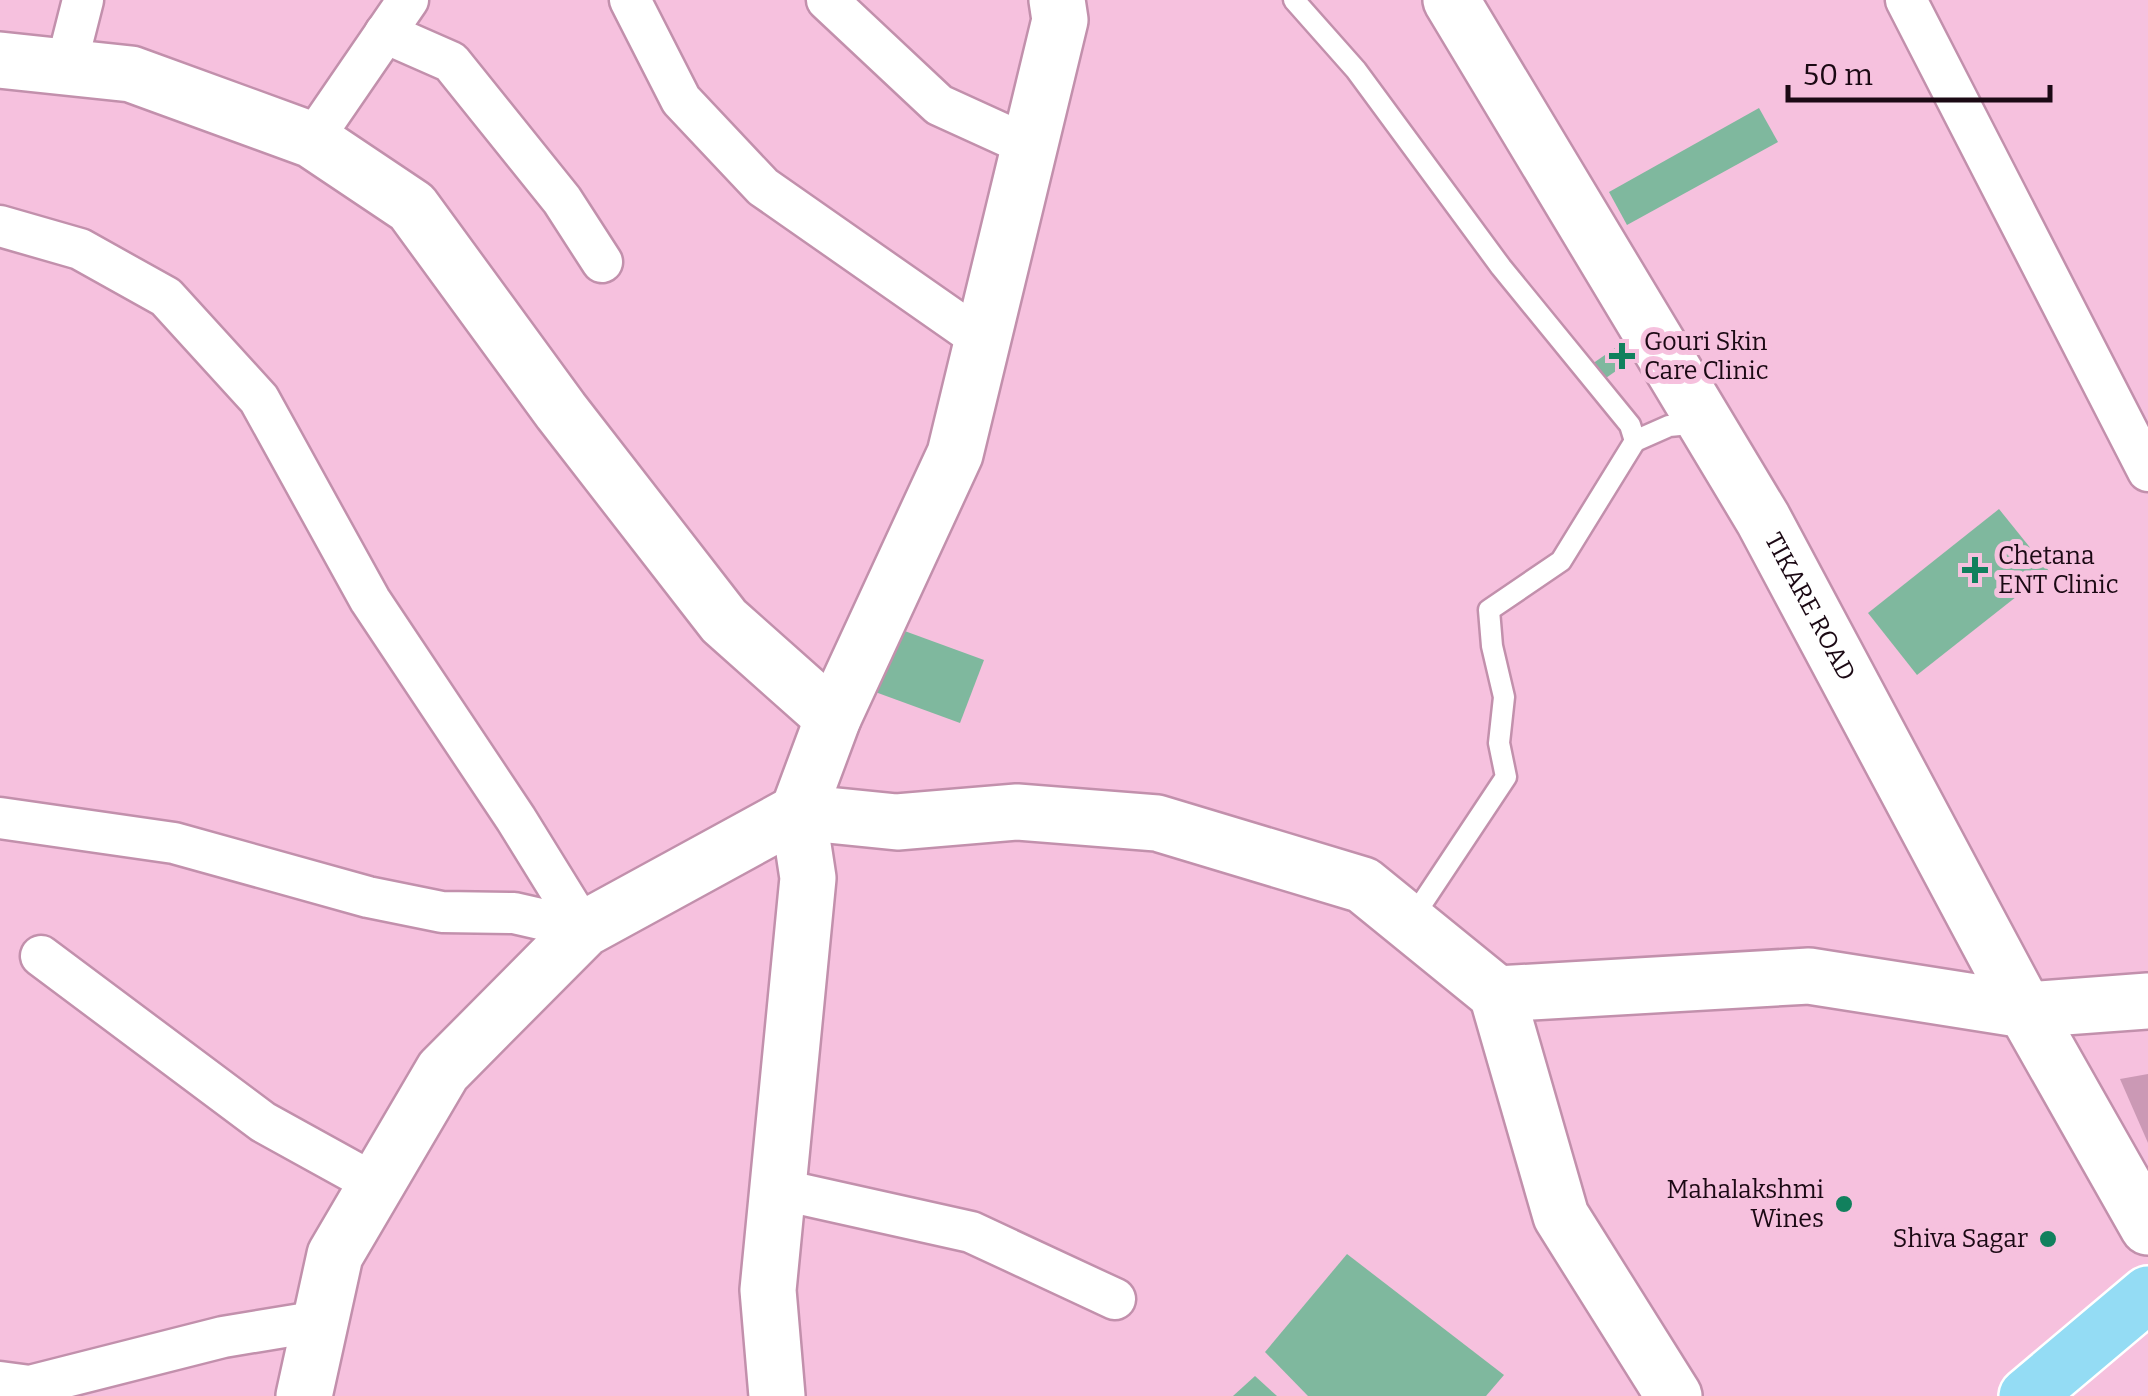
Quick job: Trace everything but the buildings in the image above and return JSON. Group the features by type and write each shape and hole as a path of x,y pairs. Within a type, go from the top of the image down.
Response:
{"main road":[{"path":"2027,1396 2148,1294"}],"street":[{"path":"66,67 82,0"},
{"path":"630,0 681,100 763,186 982,340"},
{"path":"826,0 940,105 1029,146"},
{"path":"777,1396 768,1290 808,878 798,812 833,718 955,454 1060,20 1057,0"},
{"name":"TIKARE ROAD","path":"1451,0 1763,519 2025,1010 2148,1227"},
{"path":"1906,0 2148,471"},
{"path":"312,140 396,16 451,62 562,200 602,262"},
{"path":"0,60 131,74 312,140 412,207 550,396 724,621 833,718"},
{"path":"0,226 80,249 166,297 259,400 370,600 506,803 584,929"},
{"path":"304,1396 335,1255 443,1071 584,929 798,812 897,822 1017,812 1157,823 1363,885 1497,994 1561,1216 1674,1396"},
{"path":"0,818 174,844 368,897 442,912 514,913 584,929"},
{"path":"40,956 263,1122 377,1184"},
{"path":"1497,994 1809,976 2025,1010 2148,1001"},
{"path":"778,1189 970,1232 1115,1299"},
{"path":"0,1382 30,1386 223,1337 320,1321"}],"lane":[{"path":"1294,0 1356,70 1501,267 1630,425 1635,441"},
{"path":"1409,923 1506,777 1498,743 1504,698 1492,646 1489,610 1561,561 1635,441 1669,426 1705,422"}],"shaded area":[{"path":"2148,1074 2148,1143 2120,1079"}],"place":[{"name":"Gouri Skin Care Clinic","path":"1622,356"},
{"name":"Chetana ENT Clinic","path":"1975,570"},
{"name":"Mahalakshmi Wines","path":"1844,1204"},
{"name":"Shiva Sagar","path":"2048,1239"}]}
